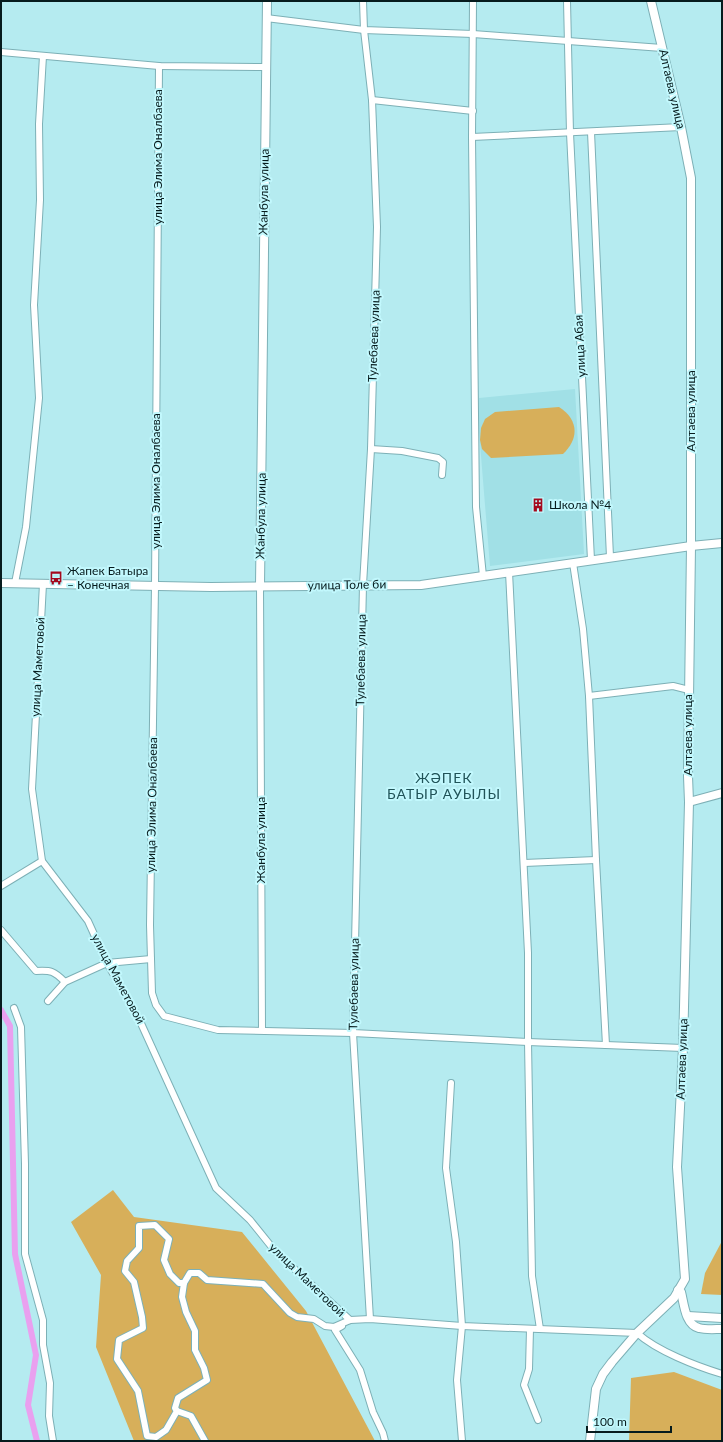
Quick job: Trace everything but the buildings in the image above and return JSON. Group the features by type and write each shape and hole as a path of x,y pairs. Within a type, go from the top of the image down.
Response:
{"street":[{"name":"Жанбула улица","path":"262,1030 260,586 267,1"},
{"name":"Тулебаева улица","path":"363,1 364,30 372,100 377,227 371,449 363,585 353,1033 370,1319"},
{"path":"472,1 476,507 483,576"},
{"name":"улица Абая","path":"567,1 570,133 591,560"},
{"name":"Алтаева улица","path":"590,1441 596,1388 603,1374 637,1333 674,1298 685,1279 677,1167 683,1048 689,802 690,178 681,126 651,1"},
{"path":"266,18 364,30 473,34 662,48"},
{"path":"1,52 159,66 266,67"},
{"path":"15,583 26,527 39,398 34,305 40,200 39,124 43,56"},
{"name":"улица Элима Оналбаева","path":"159,66 155,586 150,925 152,993 156,1005 164,1016 218,1030 262,1030"},
{"path":"372,100 473,111"},
{"path":"472,137 591,132 681,126"},
{"name":"улица Абая","path":"591,132 610,557"},
{"path":"371,449 402,451 438,458 443,462 442,475"},
{"name":"улица Толе би","path":"1,583 155,586 421,585 610,557 722,543"},
{"path":"573,563 583,629 589,696 606,1045"},
{"path":"509,572 528,953 532,1276 540,1329"},
{"name":"улица Маметовой","path":"43,584 32,789 42,861 88,921 107,963 139,1019 216,1188 250,1220 275,1251 350,1320"},
{"path":"589,696 673,686 689,690"},
{"path":"689,802 722,793"},
{"path":"524,863 596,860"},
{"path":"1,886 42,861"},
{"path":"1,930 36,971 49,970 66,982"},
{"path":"48,1001 66,982 107,963 151,959"},
{"path":"14,1008 21,1027 25,1164 25,1254 43,1320 43,1344 50,1383 49,1416 53,1441"},
{"path":"262,1030 683,1048"},
{"path":"451,1083 446,1168 456,1242 462,1326 458,1380 462,1441"},
{"path":"184,1283 178,1283 170,1274 164,1260 169,1240 155,1225 139,1226 139,1248 127,1262 125,1271 134,1282 143,1328 120,1340 117,1359 138,1391 146,1436 156,1437 166,1430 177,1411 175,1408 178,1398 207,1380 204,1368 195,1350 195,1331 186,1312 182,1297 184,1283 190,1273 199,1273 206,1280 263,1284 290,1313 297,1317 314,1319 325,1326 334,1326 350,1320 370,1319 462,1326 637,1333 645,1340 668,1352 704,1368 722,1374"},
{"path":"678,1290 681,1292 688,1316 698,1328 722,1329"},
{"path":"688,1316 722,1318"},
{"path":"350,1320 335,1330 360,1370 373,1412 383,1433 385,1441"},
{"path":"530,1329 529,1369 524,1385 538,1420"},
{"path":"177,1411 191,1416 205,1441"}],"shaded area":[{"path":"575,389 584,554 490,566 478,419 479,398"},
{"path":"559,407 570,417 574,429 572,442 563,454 491,458 482,449 480,440 481,428 485,419 495,412"},
{"path":"113,1190 134,1217 242,1232 306,1311 375,1441 134,1441 96,1347 101,1275 71,1222"},
{"path":"722,1241 722,1295 701,1294 705,1273"},
{"path":"674,1372 722,1390 722,1441 629,1441 631,1378"}],"waterway":[{"path":"1,1010 10,1026 15,1254 36,1355 28,1405 37,1441"}],"place":[{"name":"Школа №4","path":"538,505"},
{"name":"Жапек Батыра – Конечная","path":"56,578"}],"district":[{"name":"ЖӘПЕК БАТЫР АУЫЛЫ","path":"444,786"}]}
